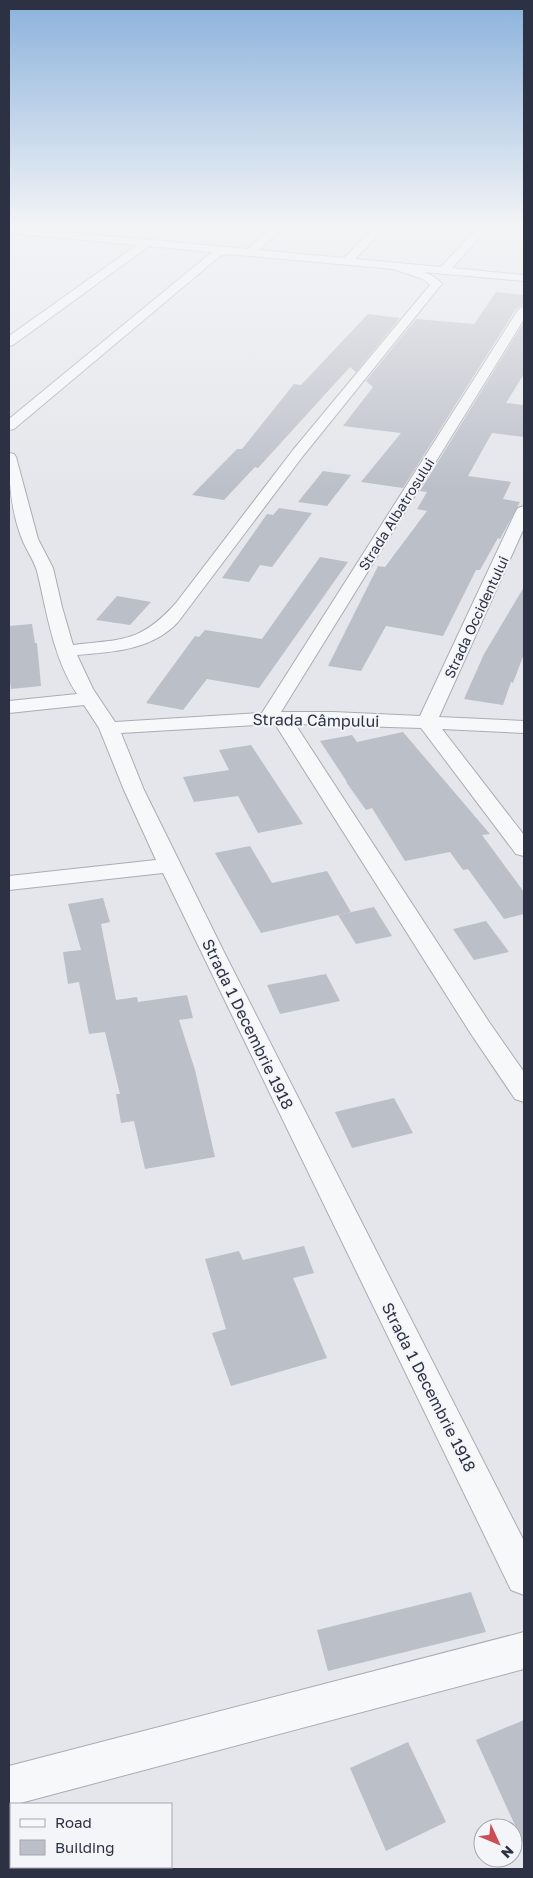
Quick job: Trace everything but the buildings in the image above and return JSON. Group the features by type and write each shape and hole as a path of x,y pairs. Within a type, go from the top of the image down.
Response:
{"street":[{"path":"9,342 47,315"},
{"path":"9,426 141,315"},
{"path":"66,651 137,640 152,635 164,627 182,607 298,453 411,315"},
{"name":"Strada Albatrosului","path":"275,718 521,315"},
{"name":"Strada 1 Decembrie 1918","path":"9,457 22,538 45,568 53,608 66,651 88,699 109,728 134,790 216,961 524,1578"},
{"name":"Strada Occidentului","path":"427,723 524,511"},
{"path":"9,706 88,699"},
{"path":"275,718 524,1092"},
{"name":"Strada Câmpului","path":"109,728 275,718 333,718 524,727"},
{"path":"427,723 524,849"},
{"path":"9,883 170,865"},
{"path":"9,1786 524,1650"}]}
